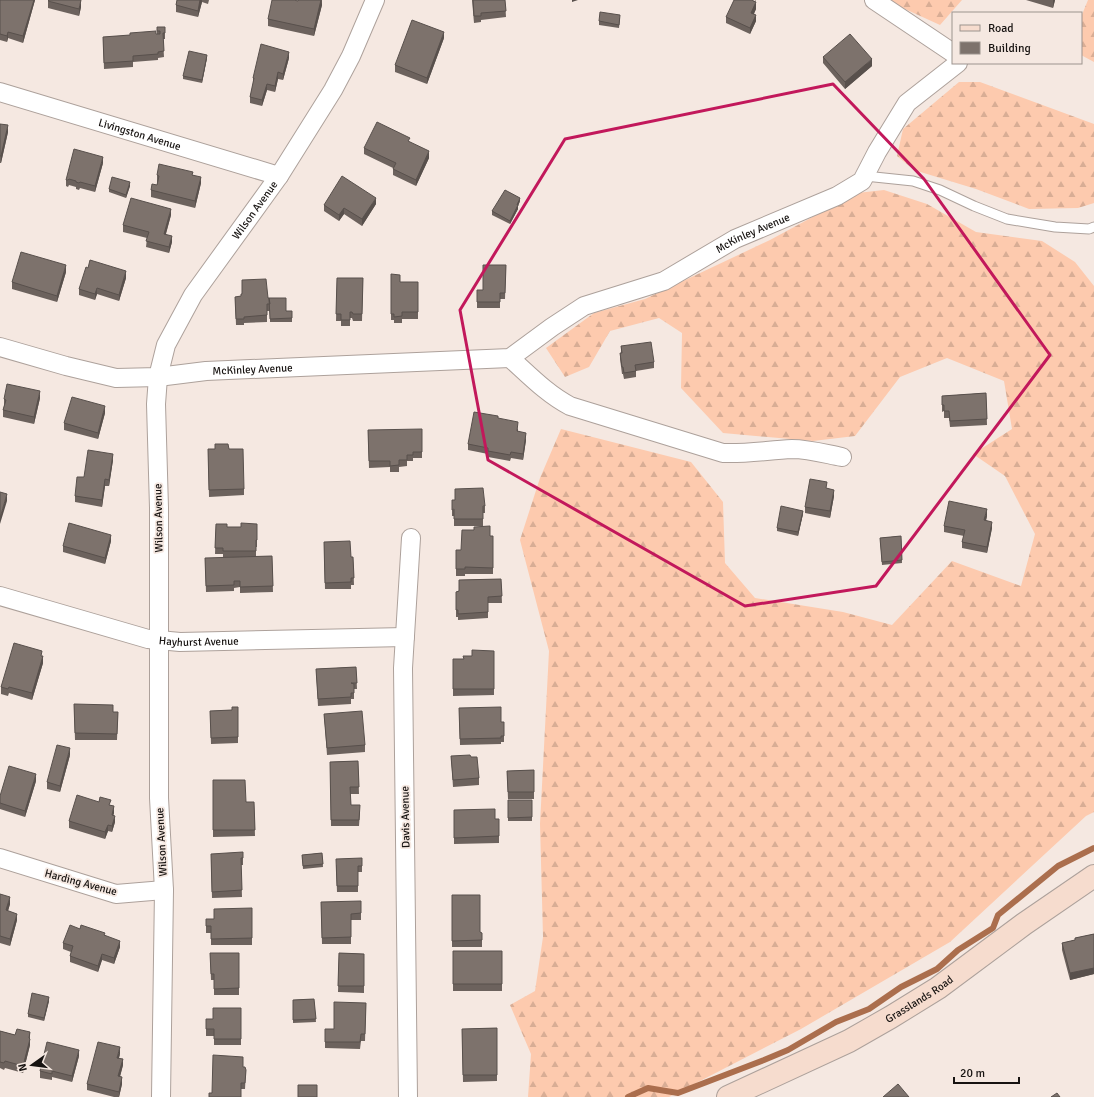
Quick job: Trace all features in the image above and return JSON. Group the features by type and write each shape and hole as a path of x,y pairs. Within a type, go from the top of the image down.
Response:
{"main road":[{"name":"Grasslands Road","path":"728,1097 849,1041 891,1017 938,988 1024,924 1094,876"}],"street":[{"name":"Wilson Avenue","path":"161,1097 164,890 159,798 159,508 156,404 158,377 166,345 193,296 279,176 334,90 351,56 375,0"},
{"path":"874,0 952,52"},
{"name":"McKinley Avenue","path":"0,347 66,366 116,378 158,377 206,371 510,358 552,327 584,306 664,281 735,239 837,196 862,181 877,152 907,103 957,64"},
{"name":"Livingston Avenue","path":"0,92 279,176"},
{"path":"510,358 548,392 570,406 723,453 743,454 792,449 807,450 842,457"},
{"name":"Davis Avenue","path":"408,1097 403,668 411,538"},
{"name":"Hayhurst Avenue","path":"0,596 148,639 180,642 405,637"},
{"name":"Harding Avenue","path":"0,858 116,894 164,890"}],"lane":[{"path":"865,176 913,181 940,190 1007,219 1055,227 1094,227"}],"highlighted area":[{"path":"833,84 924,179 1050,355 876,586 745,606 488,460 460,310 565,139"}],"green space":[{"path":"891,0 962,0 940,25 894,4"},
{"path":"1088,0 1094,0 1094,62 1082,56 1082,15"},
{"path":"959,82 980,82 1094,124 1094,203 1078,208 1029,209 976,189 914,170 897,156 903,129"},
{"path":"884,190 927,204 976,232 1042,241 1075,262 1094,286 1094,812 1086,816 950,942 801,1029 669,1097 528,1097 531,1054 510,1005 535,991 543,937 540,824 549,651 520,540 540,478 561,429 691,462 723,502 725,563 755,598 843,612 892,625 952,561 1021,586 1035,534 1005,476 973,454 1012,429 1004,381 947,358 900,377 855,436 813,441 723,433 681,388 682,333 659,318 610,331 589,367 565,377 546,348 594,313 645,299 770,240 857,193"}],"building":[{"path":"0,0 34,0 23,36 8,32 7,36 0,34"},
{"path":"81,0 79,9 48,1"},
{"path":"177,0 200,0 198,11 176,5"},
{"path":"272,0 321,0 314,29 268,19"},
{"path":"473,0 505,0 506,11 481,13 481,16 474,16"},
{"path":"734,0 753,0 756,2 751,13 756,15 750,28 726,17"},
{"path":"600,12 620,15 619,25 599,21"},
{"path":"412,20 444,32 427,78 395,65"},
{"path":"157,27 165,27 165,33 163,33 164,51 158,52 158,54 133,56 133,61 104,63 103,37 156,31 156,34 160,34 160,31 157,31"},
{"path":"850,34 872,59 845,82 823,57"},
{"path":"261,44 289,52 283,74 278,72 275,86 267,84 262,100 250,97"},
{"path":"189,51 207,55 202,80 183,76"},
{"path":"377,122 410,138 408,141 429,151 416,180 393,169 396,163 364,148"},
{"path":"0,124 8,125 1,156 0,156"},
{"path":"74,149 103,157 95,186 79,183 69,179 66,180"},
{"path":"159,164 193,172 192,175 201,177 195,201 151,190 152,184 157,185"},
{"path":"342,176 376,198 362,219 344,208 339,215 324,205"},
{"path":"112,177 130,182 126,195 109,189"},
{"path":"505,190 520,198 510,221 492,211"},
{"path":"131,198 171,209 164,234 172,236 169,247 146,241 149,232 123,225"},
{"path":"21,252 66,265 57,296 12,282"},
{"path":"90,260 126,271 119,295 97,288 95,294 79,289 86,267 88,268"},
{"path":"483,265 506,265 505,293 500,293 500,302 477,302 477,290 483,290"},
{"path":"391,274 400,275 400,282 418,282 418,312 402,312 402,316 394,317 394,314 391,314"},
{"path":"337,278 363,278 362,314 353,314 350,312 350,320 341,320 341,314 336,314"},
{"path":"266,279 270,304 267,304 267,315 236,319 235,297 241,296 242,294 242,280"},
{"path":"269,298 286,298 286,311 292,311 292,318 270,319"},
{"path":"651,342 654,362 635,365 636,371 624,373 620,353 622,353 621,346"},
{"path":"7,384 40,391 34,417 3,410 6,400 4,399"},
{"path":"986,393 987,419 950,421 949,411 944,411 942,396"},
{"path":"72,397 105,406 98,433 64,423"},
{"path":"474,412 498,416 498,418 518,422 517,431 526,433 523,454 511,452 510,455 488,451 488,448 468,444"},
{"path":"422,429 422,452 413,452 413,455 407,455 407,460 399,460 399,465 390,466 390,461 369,461 368,430"},
{"path":"215,444 228,444 229,449 243,449 244,489 209,490 208,449 215,449"},
{"path":"88,450 113,454 109,480 105,479 102,500 75,496 77,477 84,477"},
{"path":"810,479 827,482 826,488 834,490 830,511 805,507"},
{"path":"483,488 485,506 483,506 483,519 454,519 452,500 455,500 455,489"},
{"path":"0,492 7,494 0,518"},
{"path":"949,501 987,509 984,520 992,522 987,547 962,542 965,530 944,526"},
{"path":"781,506 803,511 798,532 777,528"},
{"path":"69,523 111,535 105,558 63,546"},
{"path":"241,523 257,524 256,551 223,551 223,548 215,548 216,524 227,524 227,527 241,527"},
{"path":"490,526 490,536 493,536 493,568 465,567 465,569 456,569 456,550 461,550 462,530 474,530 474,527"},
{"path":"901,536 902,560 882,562 880,538"},
{"path":"350,541 351,557 353,557 354,578 351,578 351,582 325,583 324,542"},
{"path":"272,556 273,586 240,587 240,581 234,581 234,585 206,586 205,558"},
{"path":"501,579 502,596 488,597 488,612 458,614 458,610 456,610 456,592 459,591 459,580"},
{"path":"14,643 42,651 41,656 43,656 32,693 9,687 8,689 1,687"},
{"path":"472,650 494,651 494,689 453,689 453,659 464,659 463,656 472,656"},
{"path":"356,667 357,683 351,683 354,684 354,693 351,693 351,697 318,699 316,669"},
{"path":"74,704 113,705 113,712 118,712 117,734 75,733"},
{"path":"232,707 238,707 238,737 211,738 210,711 232,710"},
{"path":"501,707 501,722 504,722 504,736 501,736 501,738 460,739 459,708"},
{"path":"362,711 365,745 327,748 324,714"},
{"path":"57,745 70,748 60,786 47,782"},
{"path":"470,755 471,757 477,757 479,778 453,780 451,756"},
{"path":"358,761 359,787 350,787 351,805 360,805 359,820 331,820 330,762"},
{"path":"9,766 36,774 25,811 0,803 0,796"},
{"path":"534,770 534,792 508,792 507,771"},
{"path":"213,780 245,780 246,802 254,802 255,830 213,830"},
{"path":"77,795 99,802 100,797 111,800 109,805 114,806 112,815 115,816 112,826 108,825 105,832 69,821"},
{"path":"508,800 532,800 532,817 508,818"},
{"path":"495,809 495,819 499,819 499,836 454,838 454,810"},
{"path":"243,852 243,858 241,858 242,890 212,892 211,854"},
{"path":"322,853 323,864 303,866 302,855"},
{"path":"362,858 362,866 358,866 358,886 337,886 336,859"},
{"path":"0,894 10,897 6,910 17,914 10,939 0,936"},
{"path":"452,895 480,895 480,932 482,933 482,940 452,941"},
{"path":"361,901 361,913 351,914 351,937 322,938 321,902"},
{"path":"252,908 252,938 211,939 211,926 206,926 206,919 214,919 214,909"},
{"path":"70,925 80,929 81,925 105,933 104,935 120,941 114,958 102,954 98,966 70,956 73,946 63,943"},
{"path":"1094,934 1094,968 1070,973 1062,943 1075,940 1075,938"},
{"path":"453,951 502,951 502,984 453,984"},
{"path":"210,953 239,953 239,988 214,989 214,974 211,974"},
{"path":"339,953 364,954 364,986 338,986"},
{"path":"32,993 49,997 44,1018 28,1014"},
{"path":"314,999 316,1019 293,1020 293,1000"},
{"path":"334,1002 366,1003 365,1034 361,1034 360,1042 325,1042 325,1029 334,1029"},
{"path":"213,1008 241,1008 241,1039 214,1039 214,1029 206,1029 206,1019 213,1019"},
{"path":"497,1028 497,1075 463,1075 462,1029"},
{"path":"17,1029 30,1032 30,1039 23,1066 5,1061 4,1063 0,1062 0,1031 15,1035"},
{"path":"47,1042 79,1050 72,1076 52,1071 52,1074 40,1071"},
{"path":"98,1042 120,1047 117,1058 123,1059 118,1076 122,1077 119,1092 87,1084"},
{"path":"213,1055 243,1057 243,1067 245,1067 246,1070 245,1083 241,1083 241,1097 209,1097 209,1093 212,1093"},
{"path":"898,1084 909,1097 883,1097"},
{"path":"298,1085 317,1085 317,1097 298,1097"},
{"path":"1057,1093 1060,1097 1051,1097"}],"waterway":[{"path":"628,1097 648,1088 678,1093 788,1050 836,1022 869,1009 901,987 937,969 958,950 993,928 998,915 1058,866 1094,848"}]}
